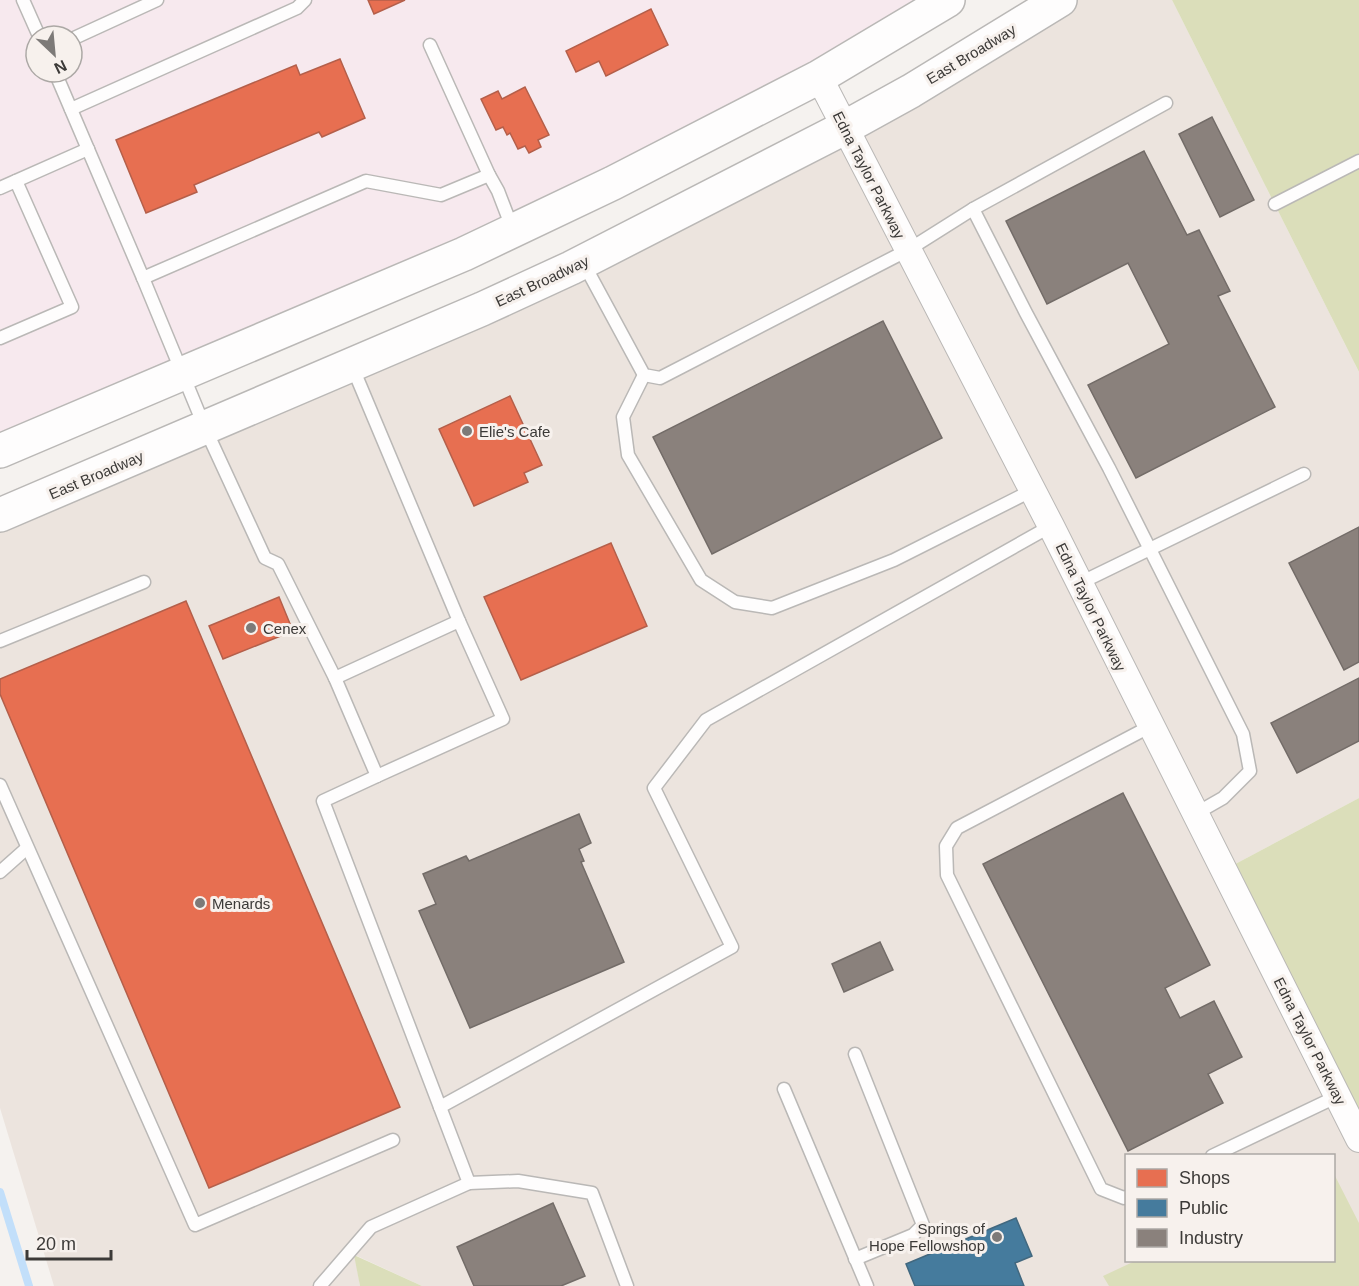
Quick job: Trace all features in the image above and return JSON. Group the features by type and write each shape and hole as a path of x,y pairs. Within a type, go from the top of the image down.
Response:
{"street":[{"path":"0,451 183,375 513,231 613,183 819,77 948,0"},
{"name":"East Broadway","path":"0,515 482,309 583,262 844,128 911,91 1060,0"},
{"name":"Edna Taylor Parkway","path":"819,77 1052,526 1150,726 1359,1139"}],"lane":[{"path":"24,0 34,24"},
{"path":"84,33 157,0"},
{"path":"70,109 297,8 304,0"},
{"path":"430,45 498,191 513,231"},
{"path":"60,84 205,428 265,558 278,564 335,678 377,776"},
{"path":"644,375 660,378 908,250 973,209 1166,103"},
{"path":"0,188 88,149"},
{"path":"1275,204 1359,161"},
{"path":"143,278 366,182 441,195 489,175"},
{"path":"0,338 72,308 16,181"},
{"path":"973,209 1150,549 1243,734 1250,771 1223,798 1195,814"},
{"path":"583,262 644,375"},
{"path":"352,364 459,621 503,719 323,801 470,1183"},
{"path":"644,375 623,417 628,455 701,580 735,602 772,608 894,560 1033,490"},
{"path":"1080,583 1304,474"},
{"path":"440,1107 732,947 654,788 706,720 1052,526"},
{"path":"0,640 144,582"},
{"path":"335,678 459,621"},
{"path":"1125,1198 1101,1189 947,875 946,846 957,828 1150,726"},
{"path":"0,785 195,1225 393,1140"},
{"path":"0,872 27,848"},
{"path":"855,1054 923,1225 913,1235 855,1258"},
{"path":"784,1089 867,1286"},
{"path":"1214,1154 1338,1096"},
{"path":"320,1286 371,1227 470,1183 518,1181 592,1193 627,1286"}],"shaded area":[{"path":"0,0 942,0 819,77 0,451"},
{"path":"1060,0 1172,0 1359,372 1359,798 1224,870 1359,1139 1359,1286 422,1286 355,1255 360,1286 54,1286 0,1108 0,515 352,364"}],"green space":[{"path":"1172,0 1359,0 1359,372"},
{"path":"1359,798 1359,1139 1224,870"},
{"path":"1335,1176 1359,1223 1359,1286 1109,1286 1103,1276 1133,1262 1335,1262"},
{"path":"354,1255 422,1286 360,1286"}],"building: Shops":[{"path":"368,0 405,0 374,14"},
{"path":"651,9 668,45 606,76 599,61 576,72 566,51"},
{"path":"340,59 365,118 322,137 319,132 194,185 197,192 146,213 116,140 296,65 300,75"},
{"path":"525,87 549,135 538,140 541,147 529,153 525,146 518,149 510,133 507,135 503,127 496,130 481,99 498,91 502,99"},
{"path":"510,396 542,465 524,473 528,482 474,506 439,429"},
{"path":"611,543 647,626 521,680 484,597"},
{"name":"Cenex","path":"279,597 293,631 223,659 209,626"},
{"path":"186,601 400,1107 209,1188 0,694 0,679"}],"building: Public":[{"name":"Springs of Hope Fellowshop","path":"1016,1218 1032,1256 1015,1263 1024,1286 915,1286 906,1264"}],"building: Industry":[{"path":"1212,117 1254,200 1220,217 1179,134"},
{"path":"1144,151 1187,235 1199,230 1230,291 1218,296 1275,407 1136,478 1088,385 1169,344 1128,263 1047,304 1006,221"},
{"path":"883,321 942,438 712,554 653,437"},
{"path":"1359,527 1359,662 1344,670 1289,563"},
{"path":"1359,678 1359,741 1297,773 1271,723"},
{"path":"1123,793 1210,965 1165,988 1180,1018 1214,1001 1242,1057 1208,1074 1223,1103 1128,1151 983,864"},
{"path":"579,814 591,843 579,849 584,861 581,862 624,962 470,1028 419,911 436,904 423,874 466,856 469,861"},
{"path":"880,942 893,970 844,992 832,964"},
{"path":"553,1203 585,1276 561,1286 474,1286 457,1247"}],"waterway":[{"path":"0,1192 29,1286"}],"place":[{"name":"Elie's Cafe","path":"467,431"},
{"name":"Cenex","path":"251,628"},
{"name":"Menards","path":"200,903"},
{"name":"Springs of Hope Fellowshop","path":"997,1237"}]}
